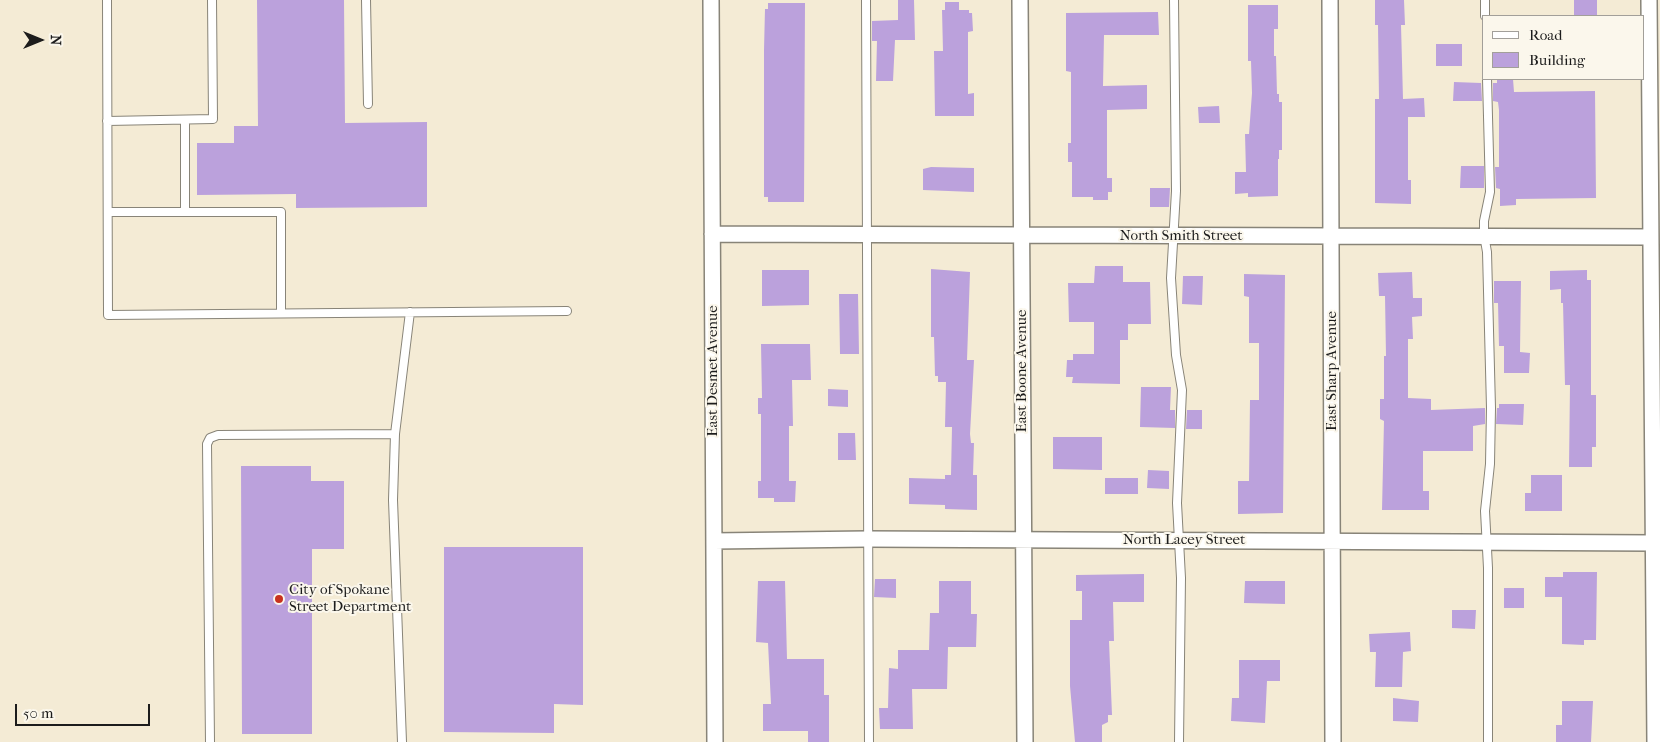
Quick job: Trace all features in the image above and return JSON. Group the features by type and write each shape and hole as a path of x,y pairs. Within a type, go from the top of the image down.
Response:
{"street":[{"name":"East Desmet Avenue","path":"711,0 715,742"},
{"name":"East Boone Avenue","path":"1020,0 1025,742"},
{"name":"East Sharp Avenue","path":"1330,0 1334,742"},
{"path":"1649,0 1655,742"},
{"name":"North Smith Street","path":"712,234 1022,237 1484,235 1650,237"},
{"name":"North Lacey Street","path":"714,540 1333,540 1653,543"}],"lane":[{"path":"107,0 108,315 567,311"},
{"path":"108,120 213,120 212,0"},
{"path":"366,0 368,104"},
{"path":"866,0 869,742"},
{"path":"1174,0 1176,110 1171,278 1173,316 1182,390 1179,411 1177,503 1181,587 1179,742"},
{"path":"1485,0 1486,15"},
{"path":"1487,80 1490,192 1484,221 1484,235 1487,252 1491,408 1490,464 1485,511 1485,541 1488,568 1488,742"},
{"path":"185,120 185,212"},
{"path":"108,212 281,212 281,313"},
{"path":"402,742 393,500 395,434 410,312"},
{"path":"210,742 207,444 210,438 218,435 395,434"}],"building":[{"path":"257,0 344,0 345,123 427,122 427,207 296,208 296,194 197,195 197,143 234,143 234,126 258,126"},
{"path":"898,0 914,0 915,40 895,40 893,81 876,81 877,41 872,41 872,21 898,20"},
{"path":"1375,0 1404,0 1405,25 1401,25 1403,99 1424,98 1425,117 1408,117 1408,180 1411,180 1411,204 1375,203 1375,99 1379,99 1378,25 1375,25"},
{"path":"1574,0 1597,0 1597,15 1574,15"},
{"path":"945,2 959,2 959,10 969,10 969,13 972,13 973,31 968,32 968,94 974,93 974,116 935,116 934,51 943,51 942,10 945,10"},
{"path":"768,3 805,3 804,202 768,202 768,197 764,197 764,50 765,9 768,9"},
{"path":"1248,5 1278,5 1278,29 1274,29 1274,56 1276,56 1277,94 1279,94 1279,102 1282,102 1282,150 1279,150 1278,159 1278,196 1248,197 1248,193 1235,194 1235,172 1246,172 1245,134 1249,134 1252,93 1251,61 1248,61"},
{"path":"1158,12 1159,35 1104,35 1103,86 1147,85 1147,109 1107,110 1107,178 1112,178 1112,192 1108,192 1108,200 1093,200 1093,197 1072,197 1072,162 1068,162 1068,143 1071,143 1071,72 1066,71 1066,13"},
{"path":"1436,44 1462,44 1462,66 1436,66"},
{"path":"1497,80 1513,80 1514,92 1595,91 1596,198 1516,199 1516,205 1500,206 1500,189 1496,188 1495,167 1499,167 1499,110 1498,102 1493,101 1493,83 1497,83"},
{"path":"1454,82 1481,83 1482,101 1453,101"},
{"path":"1219,106 1220,123 1199,123 1198,107"},
{"path":"1461,166 1484,166 1484,188 1460,188"},
{"path":"931,167 974,168 974,192 923,190 923,169"},
{"path":"1150,188 1170,188 1169,207 1150,207"},
{"path":"1095,266 1123,266 1123,282 1150,282 1151,324 1128,324 1128,340 1120,340 1120,384 1072,383 1073,377 1066,377 1067,360 1073,360 1073,354 1094,354 1094,322 1069,322 1068,283 1094,283"},
{"path":"931,269 970,272 967,360 974,360 970,434 971,443 974,443 973,475 977,475 977,510 945,509 945,505 909,504 909,478 945,479 945,475 951,475 952,427 945,427 946,382 938,382 938,376 935,376 934,337 931,337"},
{"path":"762,270 809,270 809,305 762,306"},
{"path":"1587,270 1587,280 1591,280 1591,395 1596,395 1596,447 1592,447 1592,467 1569,467 1570,385 1565,385 1563,303 1561,303 1561,289 1550,290 1550,271"},
{"path":"1412,272 1413,298 1422,298 1422,316 1412,317 1413,339 1408,339 1408,398 1431,399 1431,410 1485,408 1485,424 1473,426 1473,451 1423,451 1423,491 1429,491 1429,510 1382,510 1384,421 1380,419 1380,399 1384,399 1384,356 1386,356 1385,296 1379,296 1378,273"},
{"path":"1244,274 1285,275 1283,513 1238,514 1238,481 1249,481 1250,400 1259,400 1259,343 1249,343 1249,297 1244,296"},
{"path":"1183,276 1203,276 1202,305 1182,304"},
{"path":"1494,281 1521,281 1520,352 1530,353 1529,373 1504,373 1504,346 1499,346 1498,303 1494,303"},
{"path":"839,294 858,294 859,354 840,354"},
{"path":"761,344 810,344 811,380 792,380 793,426 789,426 789,481 796,481 795,502 774,502 774,498 758,498 758,481 761,481 761,414 758,414 758,398 762,398"},
{"path":"1141,387 1171,387 1170,410 1175,410 1175,428 1140,427"},
{"path":"828,389 848,390 848,407 828,406"},
{"path":"1499,404 1524,404 1523,425 1496,424"},
{"path":"1187,410 1202,410 1202,429 1186,429"},
{"path":"838,433 855,433 856,460 838,460"},
{"path":"1053,437 1102,437 1102,470 1053,469"},
{"path":"241,466 311,466 311,481 344,481 344,549 312,549 312,734 242,734"},
{"path":"1148,470 1169,471 1169,489 1147,488"},
{"path":"1531,475 1562,475 1562,511 1525,511 1525,493 1531,493"},
{"path":"1105,478 1138,478 1138,494 1105,494"},
{"path":"444,547 583,547 583,705 554,704 554,733 444,732"},
{"path":"1563,572 1597,572 1596,640 1584,640 1584,645 1562,644 1562,597 1545,597 1545,577 1563,577"},
{"path":"1144,574 1144,602 1113,602 1114,641 1109,641 1112,715 1108,715 1108,722 1102,725 1102,742 1075,742 1070,686 1070,620 1082,620 1082,591 1076,591 1076,575"},
{"path":"875,579 896,579 896,598 874,597"},
{"path":"758,581 785,581 787,659 824,659 824,695 829,695 829,742 808,742 808,731 763,731 763,704 771,704 768,643 756,642"},
{"path":"939,581 971,581 971,614 977,614 976,647 948,647 947,689 912,689 913,729 880,729 879,708 888,708 889,668 898,669 898,650 929,650 930,613 939,613"},
{"path":"1245,581 1285,581 1285,604 1244,603"},
{"path":"1504,588 1524,588 1524,608 1504,608"},
{"path":"1452,610 1476,610 1475,629 1452,628"},
{"path":"1410,632 1411,651 1403,652 1402,687 1375,687 1376,652 1370,652 1369,634"},
{"path":"1239,660 1280,660 1280,681 1267,681 1265,723 1231,721 1232,698 1239,698"},
{"path":"1393,698 1419,701 1418,722 1393,721"},
{"path":"1562,701 1593,701 1591,742 1556,742 1556,725 1562,725"}],"place":[{"name":"City of Spokane Street Department","path":"279,599"}]}
